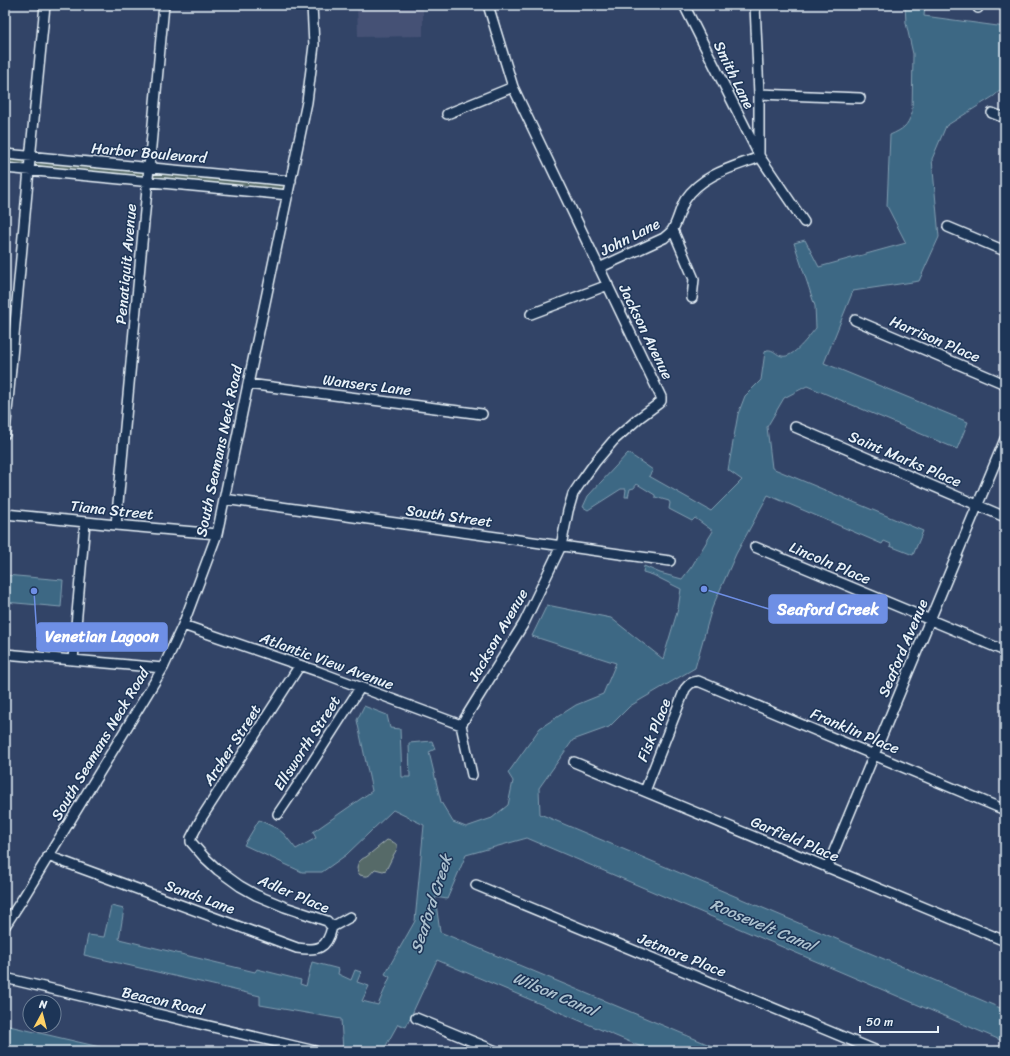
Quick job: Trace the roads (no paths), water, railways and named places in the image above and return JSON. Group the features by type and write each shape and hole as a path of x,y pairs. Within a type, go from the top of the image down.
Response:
{"street":[{"path":"5,434 45,5"},
{"name":"Penatiquit Avenue","path":"116,525 164,5"},
{"name":"South Seamans Neck Road","path":"5,926 163,668 183,625 217,534 307,102 314,45 312,5"},
{"name":"Jackson Avenue","path":"460,725 524,623 561,546 573,494 596,461 613,441 661,401 657,387 513,87 488,5"},
{"name":"Smith Lane","path":"684,5 760,157 804,222"},
{"path":"755,5 760,157"},
{"path":"447,114 513,87"},
{"path":"759,94 860,98"},
{"path":"992,113 1005,118"},
{"name":"Harbor Boulevard","path":"5,154 291,181"},
{"name":"John Lane","path":"599,268 664,238 673,230 684,202 701,183 721,171 760,157"},
{"name":"Harbor Boulevard","path":"5,168 288,195"},
{"path":"948,227 1005,251"},
{"name":"John Lane","path":"673,230 694,279 692,298"},
{"path":"531,314 608,285"},
{"name":"Harrison Place","path":"855,320 1005,384"},
{"name":"Wansers Lane","path":"248,384 482,414"},
{"name":"Saint Marks Place","path":"795,427 1005,517"},
{"name":"Seaford Avenue","path":"827,868 1005,440"},
{"name":"South Street","path":"224,499 670,561"},
{"name":"Tiana Street","path":"5,514 217,534"},
{"path":"73,660 85,522"},
{"name":"Lincoln Place","path":"755,547 1005,651"},
{"name":"Atlantic View Avenue","path":"183,625 300,665 460,725"},
{"path":"5,654 163,668"},
{"name":"Archer Street","path":"191,842 191,838 202,817 300,665"},
{"name":"Franklin Place","path":"692,682 698,681 703,683 1005,810"},
{"name":"Fisk Place","path":"645,791 686,689 692,682"},
{"name":"Ellsworth Street","path":"278,814 360,688"},
{"path":"460,725 472,775"},
{"name":"Garfield Place","path":"574,762 1005,941"},
{"name":"Adler Place","path":"191,842 218,870 240,886 285,908 327,921 332,927"},
{"name":"Sands Lane","path":"48,856 297,948 309,950 317,949 327,941 332,927"},
{"name":"Jetmore Place","path":"476,885 877,1051"},
{"path":"332,927 350,917"},
{"name":"Beacon Road","path":"5,978 315,1051"},
{"path":"416,1018 496,1051"}],"water":[{"path":"905,5 925,5 924,16 1005,27 1005,86 994,96 946,126 932,159 939,237 919,281 853,291 824,363 968,422 957,449 807,386 784,398 767,427 772,468 923,531 913,555 890,546 891,544 884,541 882,544 768,495 736,554 712,608 695,668 630,706 609,727 573,740 539,788 540,814 1005,1010 1005,1042 527,838 466,855 447,899 435,897 440,932 724,1051 651,1051 437,960 406,1027 398,1024 383,1051 343,1051 341,1019 260,1005 260,996 84,955 88,935 104,937 111,906 124,909 119,939 255,972 257,969 301,980 300,984 306,986 312,962 339,969 338,974 351,980 355,970 361,972 357,982 369,986 362,1001 378,1005 390,977 385,974 415,921 424,825 393,810 346,855 322,872 302,872 244,845 259,820 278,829 296,849 316,838 313,832 372,791 357,720 364,706 387,715 390,728 400,729 402,777 410,777 409,743 432,741 435,749 429,752 441,802 453,822 466,827 492,818 508,805 513,781 508,773 540,728 576,705 603,694 616,663 532,636 547,605 611,618 663,659 678,609 681,589 653,575 643,572 644,566 660,573 682,579 692,566 713,531 695,518 692,521 669,509 669,501 655,497 655,495 637,484 634,488 630,489 628,497 625,497 626,489 621,489 588,510 583,507 588,496 628,453 653,470 649,476 711,511 742,480 728,470 738,414 745,396 761,380 765,352 767,350 771,350 782,356 791,354 796,351 816,328 815,306 794,243 805,240 819,267 906,243 887,206 890,135 904,127 912,113 913,54 906,23"},
{"path":"5,575 63,580 61,607 5,602"},
{"path":"5,1025 22,1029 22,1034 44,1034 117,1051 18,1051 5,1048"}],"place":[{"name":"Seaford Creek","path":"704,589"},
{"name":"Venetian Lagoon","path":"34,591"}],"water label":[{"name":"Roosevelt Canal","path":"763,925"},
{"name":"Wilson Canal","path":"555,994"}]}
